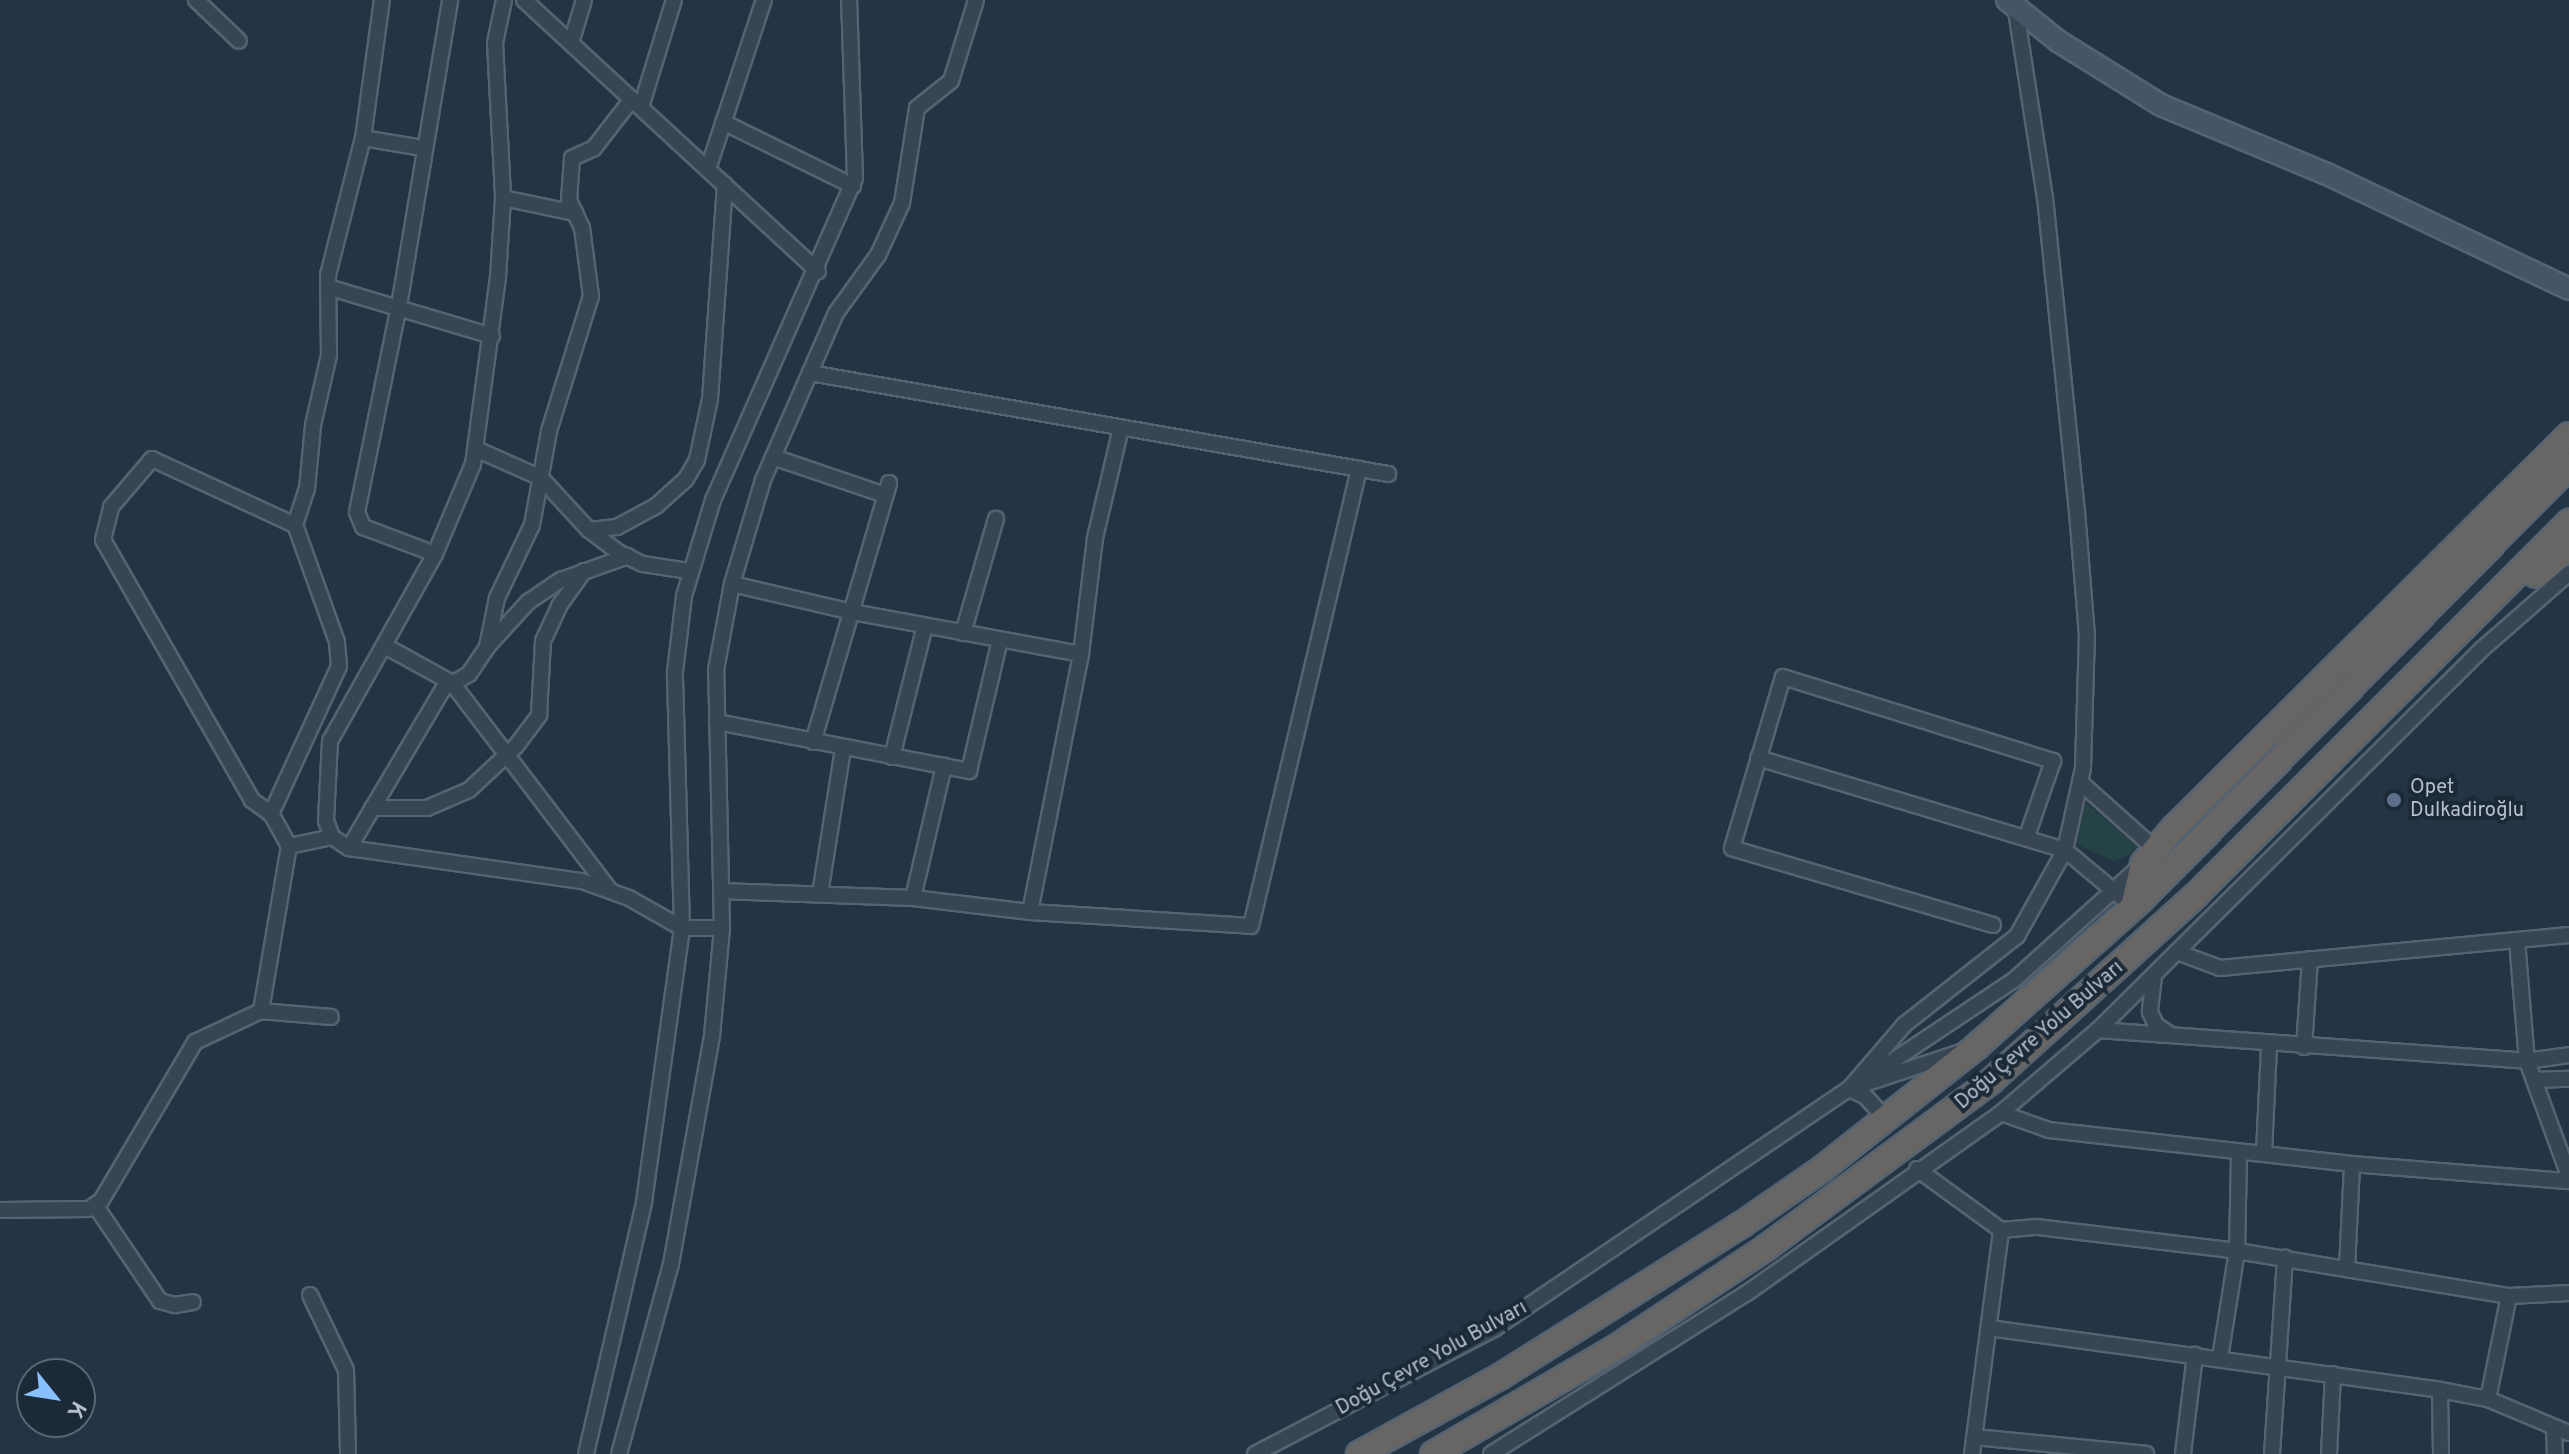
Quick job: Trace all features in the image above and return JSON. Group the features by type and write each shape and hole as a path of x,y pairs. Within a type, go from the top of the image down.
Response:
{"highway":[{"path":"2133,907 2149,857 2569,435"},
{"name":"Doğu Çevre Yolu Bulvarı","path":"1359,1454 1612,1307 1741,1225 1886,1119 1977,1046 2133,907 2569,466"},
{"name":"Doğu Çevre Yolu Bulvarı","path":"1433,1454 1599,1358 1728,1273 1980,1090 2196,895 2487,608 2569,522"},
{"path":"2487,608 2569,548"}],"main road":[{"path":"2011,2 2058,41 2161,105 2327,174 2569,289"}],"street":[{"path":"196,0 239,41"},
{"path":"271,814 339,666 337,642 295,525 307,489 313,425 329,355 331,288 328,275 363,138 382,0"},
{"path":"435,554 357,522 399,306 450,0"},
{"path":"504,0 495,43 503,198 492,336 476,449 435,554 330,741 326,821 332,837 349,848 582,881 610,889 682,928 722,928"},
{"path":"524,0 818,271"},
{"path":"571,43 584,0"},
{"path":"487,647 497,598 532,525 549,431 591,296 582,228 569,200 572,158 594,148 636,103 674,0"},
{"path":"708,169 764,0"},
{"path":"586,1454 644,1202 682,928 675,672 689,571 713,500 818,271 853,186 849,0"},
{"path":"619,1454 671,1264 712,1036 722,928 716,670 732,584 773,457 836,313 878,255 902,203 917,108 951,81 976,0"},
{"path":"1849,1089 1904,1025 2017,936 2065,850 2080,782 2087,636 2080,543 2045,198 2011,2"},
{"path":"723,122 853,186"},
{"path":"363,138 423,148"},
{"path":"589,530 617,527 656,506 686,479 697,460 710,399 725,185"},
{"path":"503,198 575,213"},
{"path":"331,288 492,336"},
{"path":"810,373 1388,474"},
{"path":"1030,912 1081,654 1095,538 1121,428"},
{"path":"476,449 541,478 589,530 628,556 689,571"},
{"path":"773,457 887,489 813,742"},
{"path":"261,1011 289,846 271,814 252,800 103,540 111,507 152,459 295,525"},
{"path":"721,891 913,898 1030,912 1251,926 1255,920 1321,615 1359,469"},
{"path":"963,633 996,519"},
{"path":"1491,1454 1747,1293 1917,1169 2001,1113 2098,1030 2155,975 2481,650 2569,555"},
{"path":"349,848 443,689 469,674 487,647 528,602 584,571 628,556"},
{"path":"372,808 427,808 469,790 505,755 539,715 543,641 559,606 584,571"},
{"path":"2481,650 2569,573"},
{"path":"732,584 852,612 1081,654"},
{"path":"892,757 925,626"},
{"path":"717,722 969,771 1000,640"},
{"path":"385,646 452,683 610,889"},
{"path":"1993,925 1732,848 1783,677 2053,761 2027,836"},
{"path":"820,894 843,748"},
{"path":"1758,758 2027,836 2065,850 2114,886 2133,907"},
{"path":"913,898 944,766"},
{"path":"1849,1089 2014,980 2149,857 2080,782"},
{"path":"289,846 332,837"},
{"path":"2177,952 2220,968 2569,935"},
{"path":"2001,1113 2049,1130 2352,1164 2569,1179 2527,1061 2517,940"},
{"path":"2304,1047 2310,959"},
{"path":"2155,975 2150,1012 2156,1025 2171,1034"},
{"path":"0,1210 95,1205 123,1168 175,1069 195,1042 261,1011 331,1017"},
{"path":"2098,1030 2269,1045 2527,1061 2569,1055"},
{"path":"2264,1153 2269,1045"},
{"name":"Doğu Çevre Yolu Bulvarı","path":"1255,1454 1494,1329 1849,1089 1977,1046"},
{"path":"2534,1080 2569,1079"},
{"path":"1849,1089 1865,1096 1886,1119"},
{"path":"2220,1358 2237,1251 2239,1152"},
{"path":"2347,1268 2352,1164"},
{"path":"1917,1169 2001,1230 2037,1227 2285,1257 2509,1296 2569,1293"},
{"path":"95,1205 160,1301 175,1305 193,1302"},
{"path":"1972,1454 2001,1230"},
{"path":"2272,1454 2285,1257"},
{"path":"310,1295 346,1370 348,1454"},
{"path":"2488,1399 2509,1296"},
{"path":"1989,1328 2440,1390 2488,1399 2569,1433"},
{"path":"2183,1454 2195,1355"},
{"path":"2329,1454 2333,1374"},
{"path":"2440,1390 2441,1454"},
{"path":"2554,1427 2555,1454"},
{"path":"1974,1437 2146,1454"}],"green space":[{"path":"2084,801 2141,850 2114,861 2078,845 2075,838"}],"place":[{"name":"Opet Dulkadiroğlu","path":"2394,800"}]}
